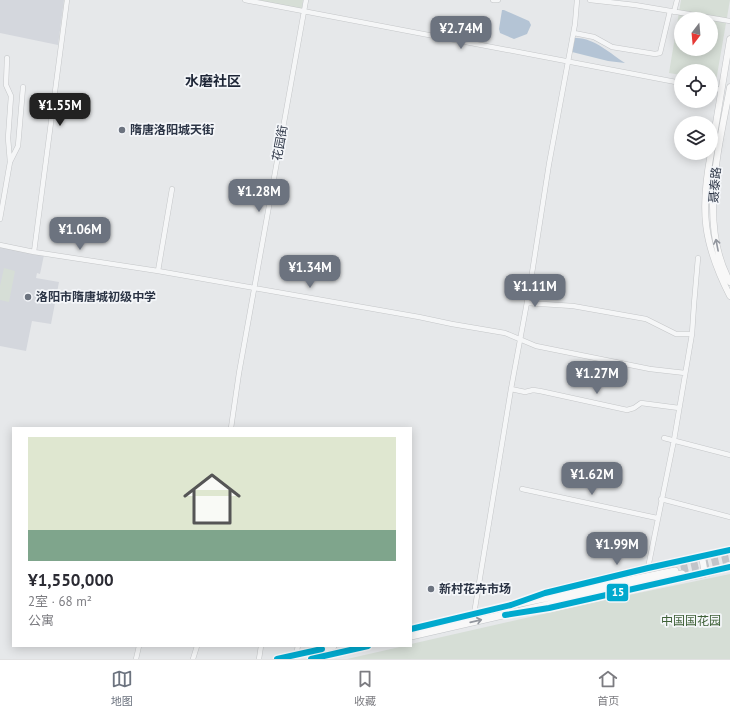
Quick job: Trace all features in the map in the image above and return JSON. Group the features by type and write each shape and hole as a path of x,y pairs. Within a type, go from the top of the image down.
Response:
{"main road":[{"name":"聂泰路","path":"717,116 730,39"},
{"name":"聂泰路","path":"730,86 719,147 713,196 715,239 720,260 730,282"},
{"name":"聂泰路","path":"710,160 704,209 706,228 712,256 720,277 730,296"},
{"path":"412,628 474,614 545,593 730,550"},
{"path":"702,557 705,574"},
{"path":"514,613 549,608 705,574 730,567"},
{"path":"412,636 514,613 681,572 511,604"},
{"path":"277,659 328,647"},
{"path":"311,659 338,649 358,647"}],"street":[{"path":"34,252 67,0"},
{"path":"245,0 674,82"},
{"name":"花园街","path":"230,427 306,0"},
{"path":"493,0 498,0"},
{"path":"474,614 549,164 574,33 577,0"},
{"path":"590,0 672,11 730,21"},
{"path":"574,33 594,37 612,47 655,54 660,53 672,11 677,0"},
{"path":"0,219 10,162 8,138 11,96 6,85 7,58"},
{"path":"10,162 18,146 23,87"},
{"path":"158,271 172,189"},
{"path":"0,245 34,252 158,271 506,333 543,348 650,369 686,373"},
{"path":"648,568 686,373 692,334 698,258"},
{"path":"527,303 573,306 646,319 676,334 692,334"},
{"path":"511,389 525,392 533,390 540,391 626,410 634,408 641,403 679,408"},
{"path":"664,438 730,455"},
{"path":"522,489 657,518"},
{"path":"662,499 730,517"},
{"path":"136,659 139,647"},
{"path":"194,659 197,647"},
{"path":"258,659 261,647"},
{"path":"296,654 298,647"}],"shaded area":[{"path":"0,0 64,0 58,45 0,33"},
{"name":"洛阳市隋唐城初级中学","path":"0,247 44,255 40,274 37,273 36,278 59,282 51,324 32,321 26,351 0,346"}],"green space":[{"path":"258,0 303,0 302,9"},
{"path":"681,0 730,0 718,69 718,64 674,64 674,74 669,73 674,43 674,56 718,56 718,12 679,12"},
{"path":"4,268 15,271 9,302 0,300 0,286"},
{"name":"中国国花园","path":"730,574 730,659 347,659 400,647 412,647 412,644 605,600"}],"water":[{"path":"502,10 529,21 531,25 527,34 514,39 500,33 499,29"},
{"path":"575,38 582,38 595,43 625,63 608,61 572,52"}],"tunnel":[{"path":"681,569 730,558"},
{"path":"682,574 727,566"}],"transit line":[{"name":"15","path":"412,629 511,605 545,593 730,550"},
{"name":"15","path":"505,615 549,608 730,567"},
{"name":"15","path":"311,659 364,647"},
{"name":"15","path":"277,659 322,649"}],"place":[{"name":"隋唐洛阳城天街","path":"122,130"},
{"name":"洛阳市隋唐城初级中学","path":"28,297"},
{"name":"新村花卉市场","path":"431,589"}],"district":[{"name":"水磨社区","path":"213,81"}]}
